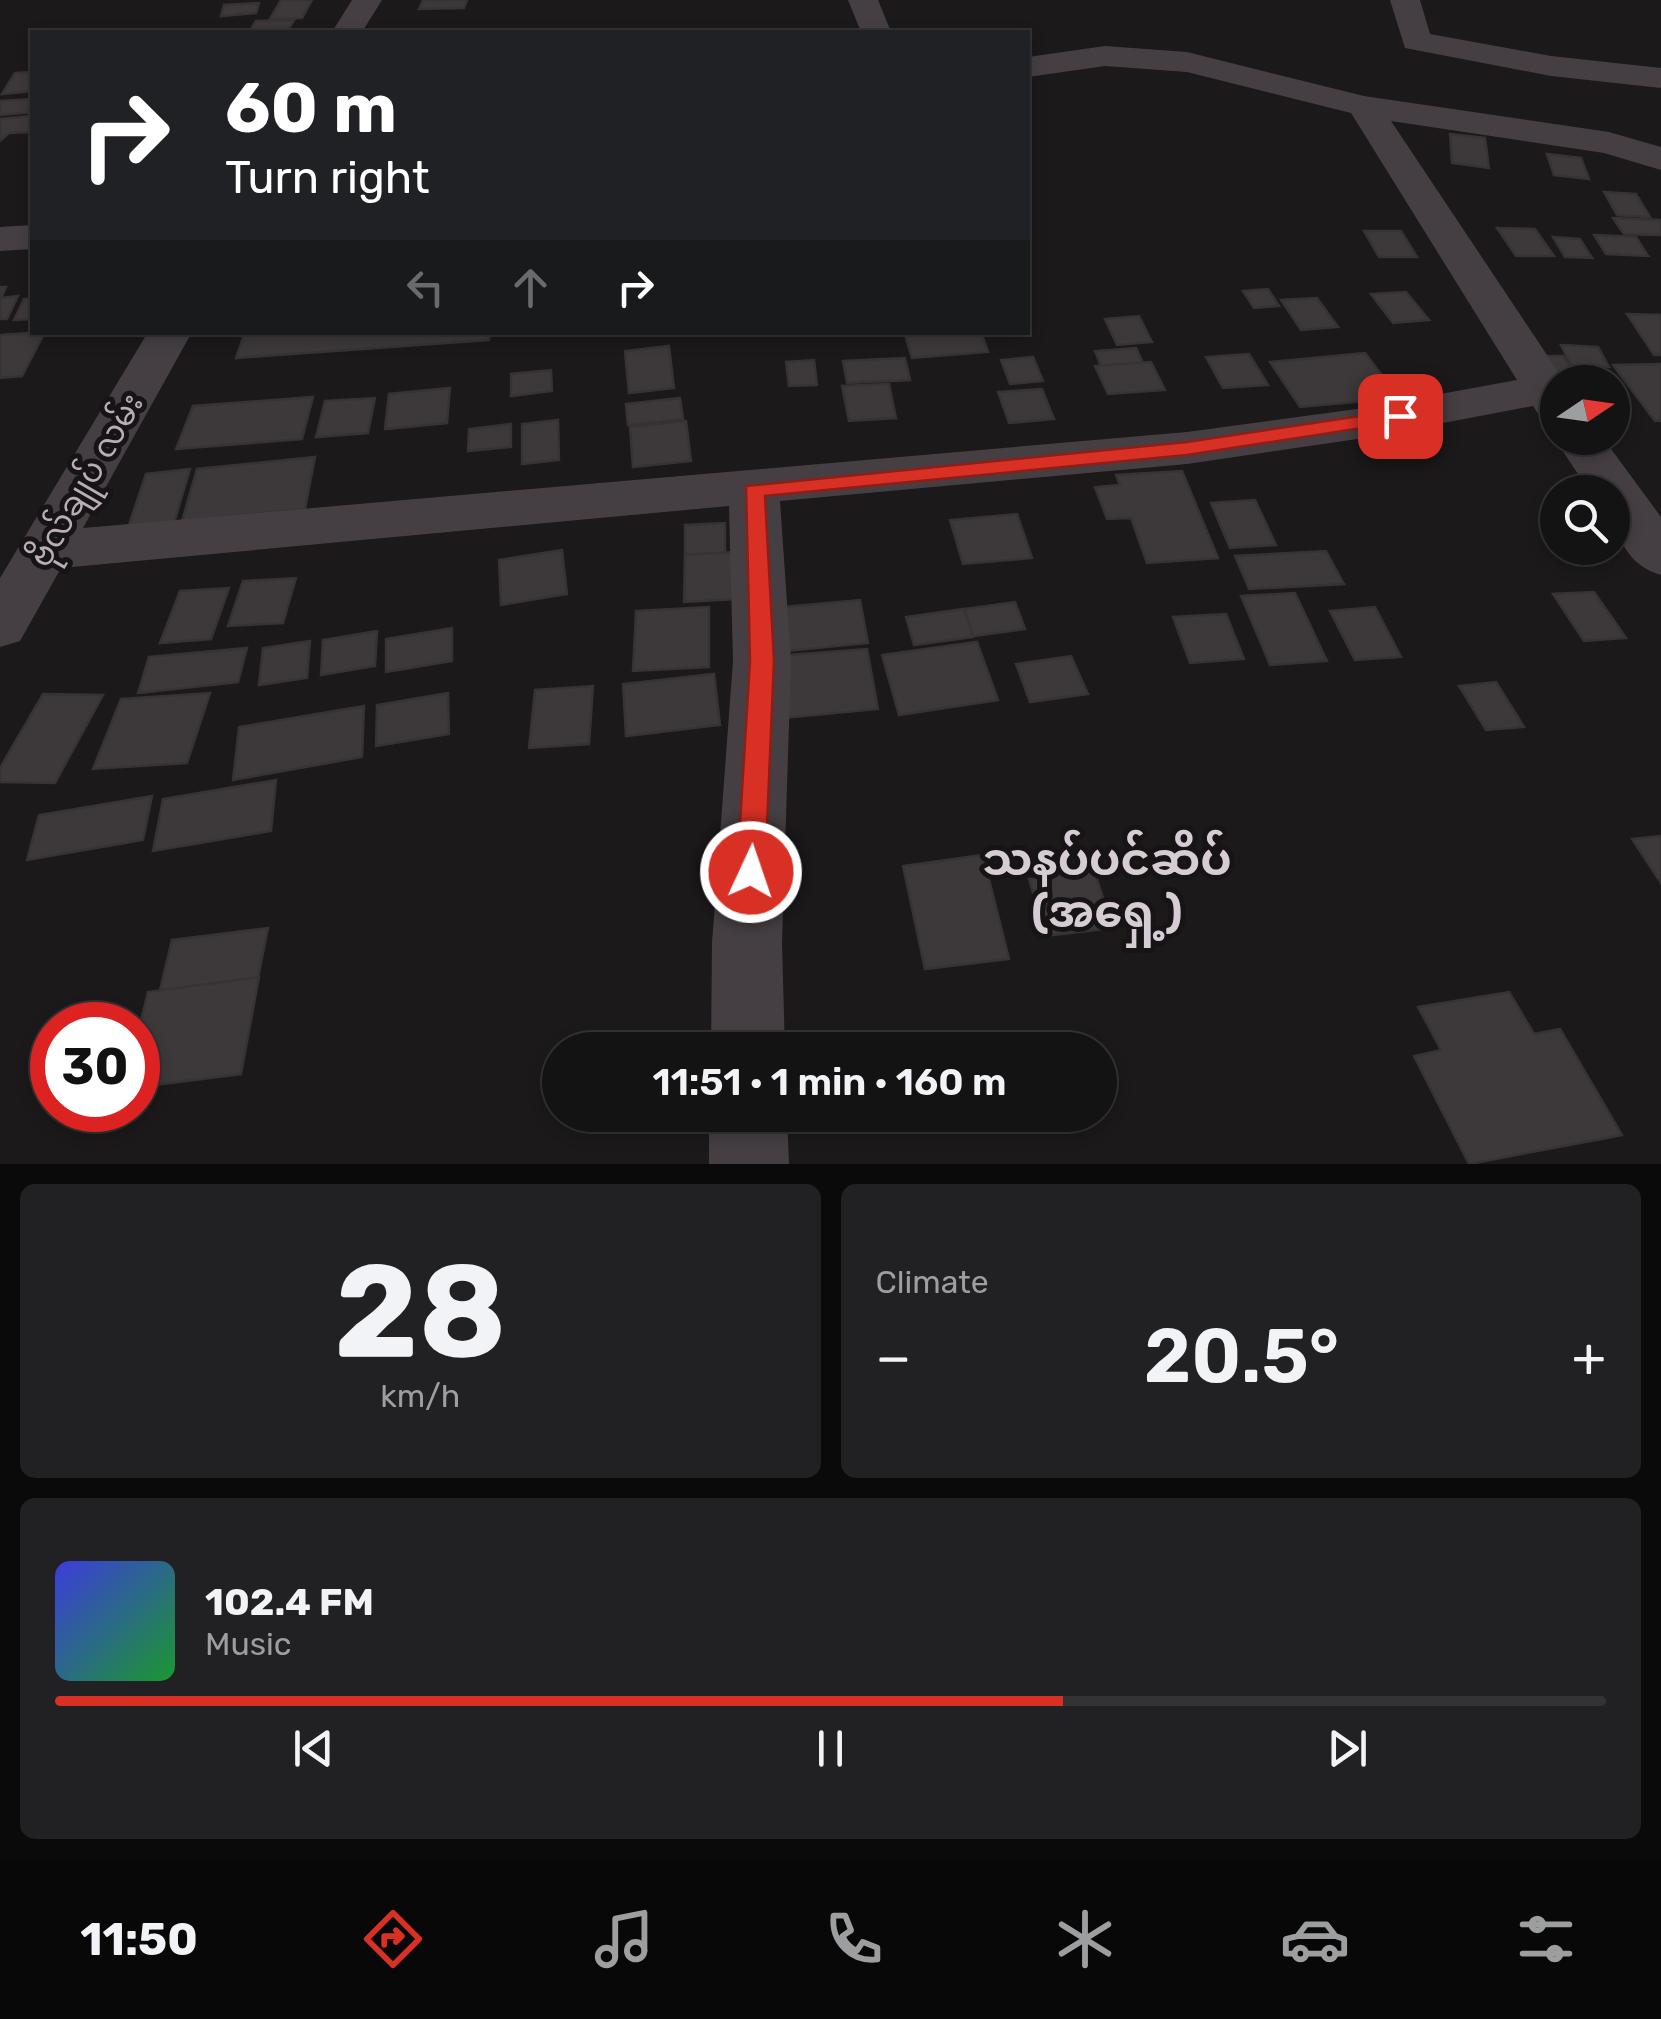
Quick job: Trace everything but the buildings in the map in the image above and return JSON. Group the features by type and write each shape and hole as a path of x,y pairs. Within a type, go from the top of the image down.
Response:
{"street":[{"path":"348,30 367,0"},
{"path":"864,0 875,30"},
{"path":"1404,0 1416,41 1552,66 1661,78"},
{"path":"1030,67 1105,56 1187,62 1364,106 1609,143 1661,159"},
{"path":"1364,106 1540,381"},
{"path":"0,239 30,237"},
{"name":"ဗိုလ်ချုပ် လမ်း","path":"0,626 168,335"},
{"path":"47,550 754,490 1187,448 1540,399"},
{"path":"1590,455 1661,556"},
{"path":"748,1032 747,943 762,661 754,490"},
{"path":"748,1132 749,1164"}],"district":[{"name":"သနပ်ပင်ဆိပ် (အရှေ့)","path":"1107,885"}],"route":[{"path":"751,872 762,661 754,490 1187,448 1400,416"}]}
